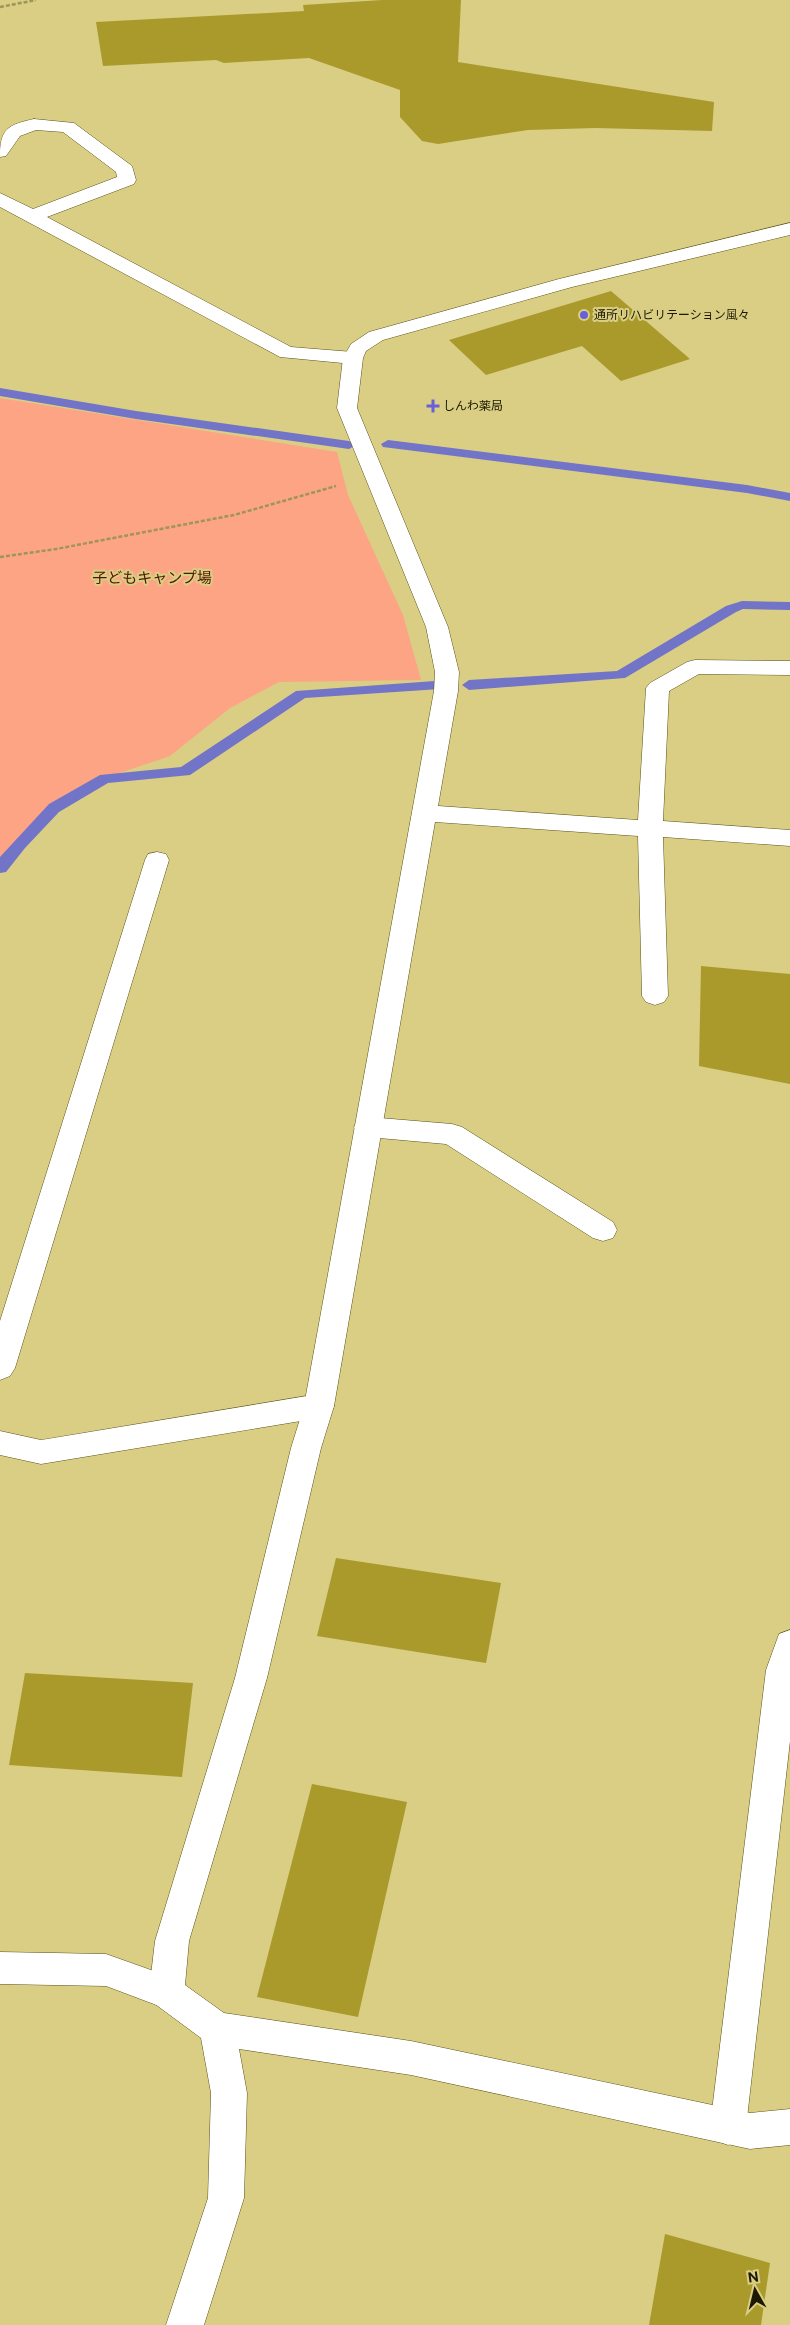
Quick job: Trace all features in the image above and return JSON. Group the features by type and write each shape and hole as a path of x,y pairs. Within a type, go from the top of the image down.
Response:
{"street":[{"path":"0,152 14,132 34,124 68,127 125,170 127,180 32,216"},
{"path":"0,199 287,354 352,358"},
{"path":"167,1992 172,1941 251,1678 306,1448 319,1406 414,864 426,813 447,672 437,627 372,475 347,408 352,358 358,348 376,336 566,282 790,229"},
{"path":"655,996 650,828 658,688 695,667 790,668"},
{"path":"426,813 790,838"},
{"path":"0,1368 157,860"},
{"path":"368,1127 452,1134 603,1230"},
{"path":"0,1443 41,1452 319,1406"},
{"path":"728,2127 782,1670 790,1644"},
{"path":"0,1968 106,1970 167,1992 218,2028 411,2058 728,2127 750,2130 790,2127"},
{"path":"184,2325 226,2198 229,2093 218,2028"}],"path":[{"path":"0,7 36,0"},
{"path":"0,557 56,549 234,515 372,475"}],"green space":[{"name":"子どもキャンプ場","path":"0,398 337,452 348,495 403,615 421,680 279,682 230,708 170,756 105,778 54,808 19,844 0,868"}],"building":[{"path":"382,0 461,0 458,62 714,102 712,131 595,128 528,130 438,144 422,141 400,117 400,90 309,58 224,63 216,60 103,66 96,22 304,11 303,5"},
{"name":"通所リハビリテーション風々","path":"611,291 690,359 621,381 582,346 486,375 449,340"},
{"path":"701,966 790,974 790,1084 699,1066"},
{"path":"336,1558 501,1583 486,1663 317,1636"},
{"path":"25,1673 193,1683 182,1777 9,1765"},
{"path":"312,1784 407,1802 358,2017 257,1997"},
{"path":"665,2234 770,2263 761,2325 649,2325"}],"waterway":[{"path":"0,392 136,415 349,445"},
{"path":"388,444 747,489 790,497"},
{"path":"469,685 620,675 731,609 742,605 790,606"},
{"path":"0,868 19,844 54,808 105,778 185,772 301,694 435,686"}],"place":[{"name":"通所リハビリテーション風々","path":"584,315"},
{"name":"しんわ薬局","path":"433,406"}]}
